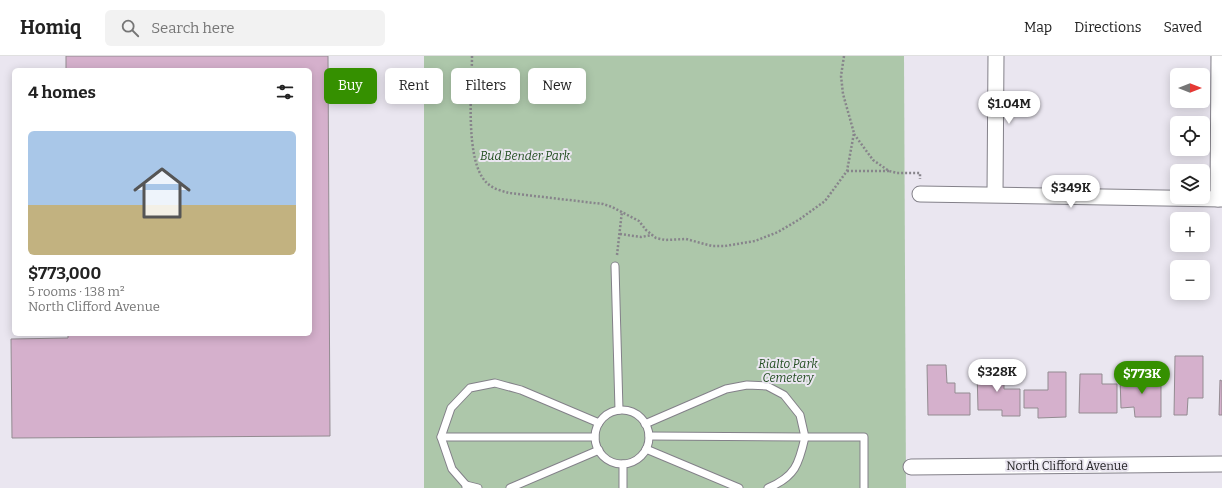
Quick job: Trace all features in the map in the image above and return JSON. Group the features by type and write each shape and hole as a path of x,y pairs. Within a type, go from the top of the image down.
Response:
{"street":[{"path":"995,194 996,56"},
{"path":"920,194 995,194 1220,199 1219,56"},
{"name":"North Clifford Avenue","path":"912,467 1222,464"}],"lane":[{"path":"614,266 619,410"},
{"path":"478,488 466,487 452,469 441,437 451,408 470,388 495,383 521,390 599,423"},
{"path":"645,424 726,389 747,385 767,386 784,395 800,415 805,437 800,456 794,470 786,480 777,486 768,488"},
{"path":"619,410 634,413 645,424 649,436 646,449 636,460 623,464 609,460 599,450 595,437 599,423 611,412 619,410"},
{"path":"649,436 864,437 864,488"},
{"path":"441,437 595,437"},
{"path":"646,449 739,488"},
{"path":"510,488 599,450"},
{"path":"623,464 623,488"}],"path":[{"path":"472,56 472,147 476,164 487,182 501,191 603,204 622,211 639,221 652,236 665,240 686,239 712,246 725,246 755,241 778,232 800,219 825,201 848,171 854,133"},
{"path":"844,56 841,76 843,94 854,133 873,160 890,171"},
{"path":"848,171 890,171 904,174"},
{"path":"617,255 622,211"},
{"path":"620,234 641,237 652,236"}],"green space":[{"path":"424,56 904,56 906,488 424,488 424,104 443,104 443,68 424,68"}],"building":[{"path":"66,56 328,56 328,68 324,68 324,104 328,104 330,436 12,438 11,339 68,338 68,336 312,336 312,68 66,68"},
{"path":"1175,356 1203,356 1203,398 1188,398 1187,415 1174,415"},
{"path":"927,365 946,365 947,383 955,383 955,393 970,393 970,415 928,415"},
{"path":"1004,368 1004,389 1020,389 1020,416 1002,416 1002,410 978,410 977,369"},
{"path":"1048,372 1066,372 1066,417 1038,418 1038,408 1024,408 1024,390 1048,390"},
{"path":"1080,374 1102,374 1102,384 1117,384 1117,413 1079,413"},
{"path":"1161,376 1161,417 1135,417 1134,407 1121,408 1120,377"},
{"path":"1220,380 1222,381 1222,415 1219,415"}],"park label":[{"name":"Bud Bender Park","path":"525,156"},
{"name":"Rialto Park Cemetery","path":"788,371"}]}
